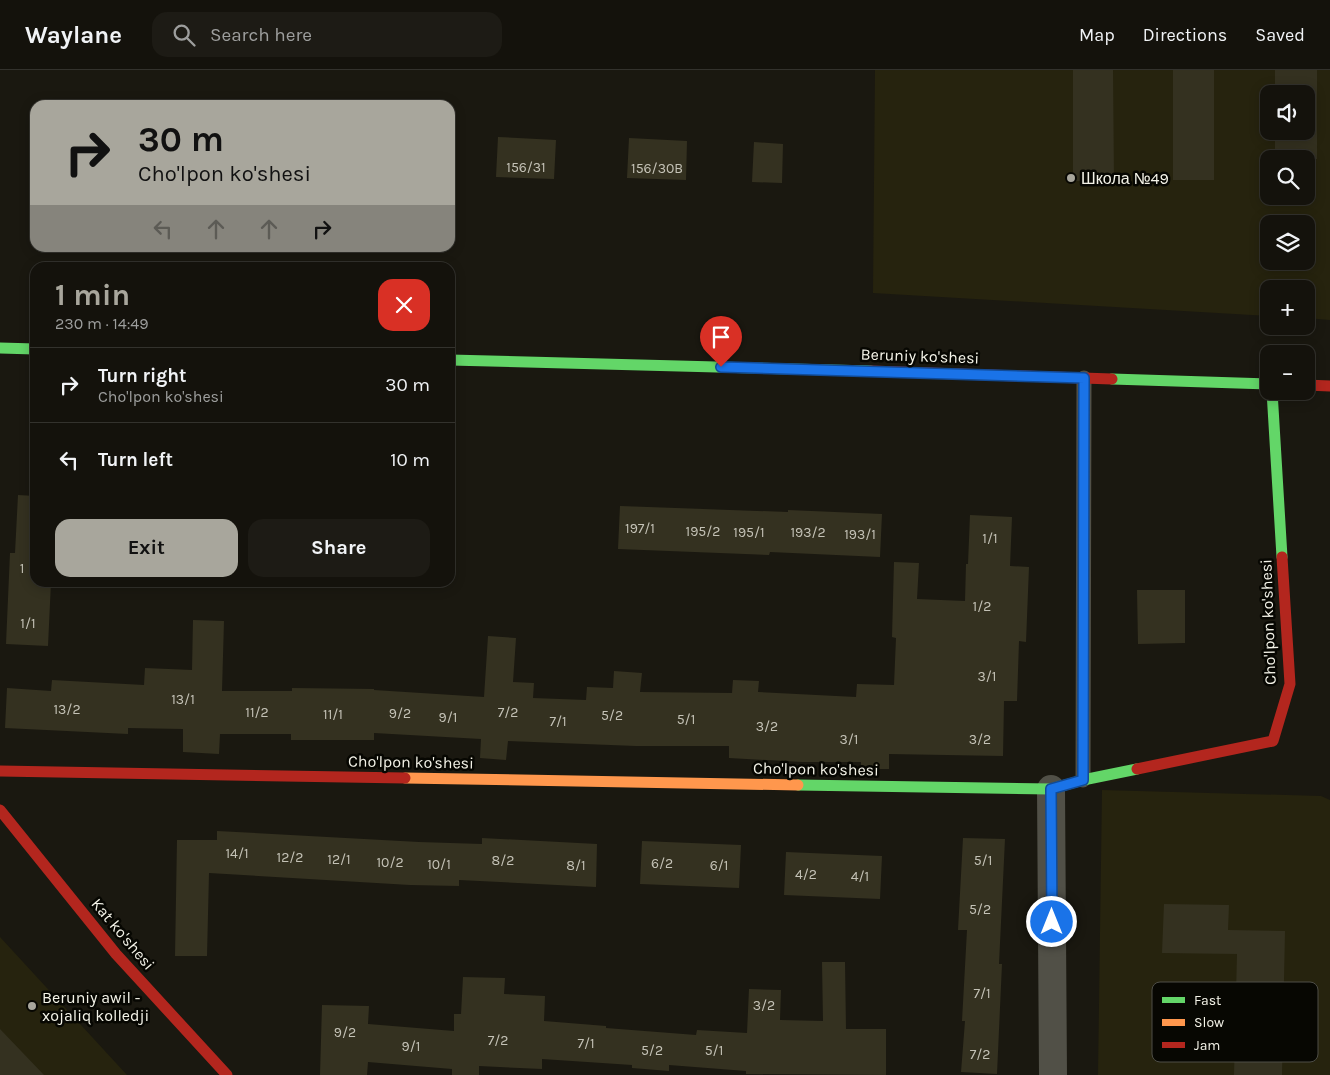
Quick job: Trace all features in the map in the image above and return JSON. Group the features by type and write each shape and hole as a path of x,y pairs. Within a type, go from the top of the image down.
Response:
{"street":[{"path":"0,348 30,349"},
{"name":"Beruniy ko'shesi","path":"455,360 1260,384"},
{"path":"1315,385 1330,386"},
{"name":"Cho'lpon ko'shesi","path":"0,771 1051,789 1083,780 1273,741 1290,684 1273,400"},
{"path":"1051,789 1053,1075"},
{"name":"Kat ko'shesi","path":"0,810 116,954 227,1075"}],"lane":[{"path":"1083,780 1084,378"}],"shaded area":[{"name":"Школа №49","path":"875,70 1330,70 1330,320 1315,319 1315,280 1260,280 1260,315 873,293"},
{"path":"1102,790 1321,796 1330,800 1330,1075 1098,1075"},
{"name":"Beruniy awil - xojaliq kolledji","path":"0,937 127,1075 0,1075"}],"building":[{"path":"1073,70 1113,70 1114,181 1073,181"},
{"path":"1173,70 1214,70 1214,180 1173,180"},
{"path":"1275,70 1317,70 1317,159 1315,159 1315,150 1275,150 1275,140 1315,140 1315,85 1275,85"},
{"path":"498,137 556,140 554,179 496,177"},
{"path":"629,138 687,141 686,180 627,178"},
{"path":"754,142 783,144 782,183 752,182"},
{"path":"18,495 30,496 30,587 51,587 48,646 6,644 10,553 15,553"},
{"path":"620,506 882,514 880,557 770,552 769,555 618,549"},
{"path":"970,515 1012,517 1010,566 1029,567 1026,642 1019,641 1017,701 1004,701 1003,756 889,754 889,769 861,769 861,762 802,762 729,758 729,746 636,746 508,741 506,760 480,758 481,739 374,733 374,740 291,740 291,734 220,734 219,754 183,752 183,729 128,728 128,734 5,728 7,688 51,691 52,680 144,685 145,668 192,670 193,620 224,621 222,691 292,691 292,688 374,689 484,697 488,636 516,638 513,682 534,683 533,698 586,700 587,687 613,688 614,671 642,673 640,692 732,693 733,680 759,681 758,692 856,697 857,684 894,685 896,638 892,637 894,562 919,563 917,599 965,601"},
{"path":"1137,590 1185,590 1185,643 1138,644"},
{"path":"217,831 419,842 482,844 482,838 597,844 596,887 459,880 459,886 410,885 209,873 207,956 175,956 177,840 217,840"},
{"path":"963,838 1005,839 999,964 1002,964 997,1074 961,1072 965,1021 962,1021 967,930 958,930"},
{"path":"642,841 741,845 739,888 640,884"},
{"path":"786,852 882,856 880,899 784,895"},
{"path":"1164,904 1229,905 1228,930 1285,931 1284,982 1236,982 1237,954 1162,953"},
{"path":"822,962 845,962 846,1029 886,1029 886,1075 746,1074 746,1071 669,1065 669,1071 632,1068 632,1065 542,1059 542,1069 479,1066 479,1075 452,1075 452,1069 368,1062 367,1075 320,1075 322,1005 369,1006 368,1024 454,1031 454,1014 461,1014 463,977 505,978 504,994 545,996 544,1021 696,1035 697,1030 747,1033 749,989 781,990 780,1020 823,1021"},
{"path":"0,1029 44,1075 0,1075"},
{"path":"1234,1062 1282,1062 1282,1075 1234,1075"}],"traffic: fast":[{"path":"0,348 30,349"},
{"path":"455,360 871,371"},
{"path":"1112,379 1260,384"},
{"path":"1273,400 1282,557"},
{"path":"798,785 1051,789 1083,780 1137,769"}],"traffic: slow":[{"path":"405,778 798,785"}],"traffic: jam":[{"path":"871,371 1112,379"},
{"path":"1315,385 1330,386"},
{"path":"1137,769 1273,741 1290,684 1282,557"},
{"path":"0,771 405,778"},
{"path":"0,810 116,954 227,1075"}],"place":[{"name":"Школа №49","path":"1071,178"},
{"name":"Beruniy awil - xojaliq kolledji","path":"32,1006"}],"route":[{"path":"721,367 1084,378 1083,780 1051,789 1052,922"}]}
